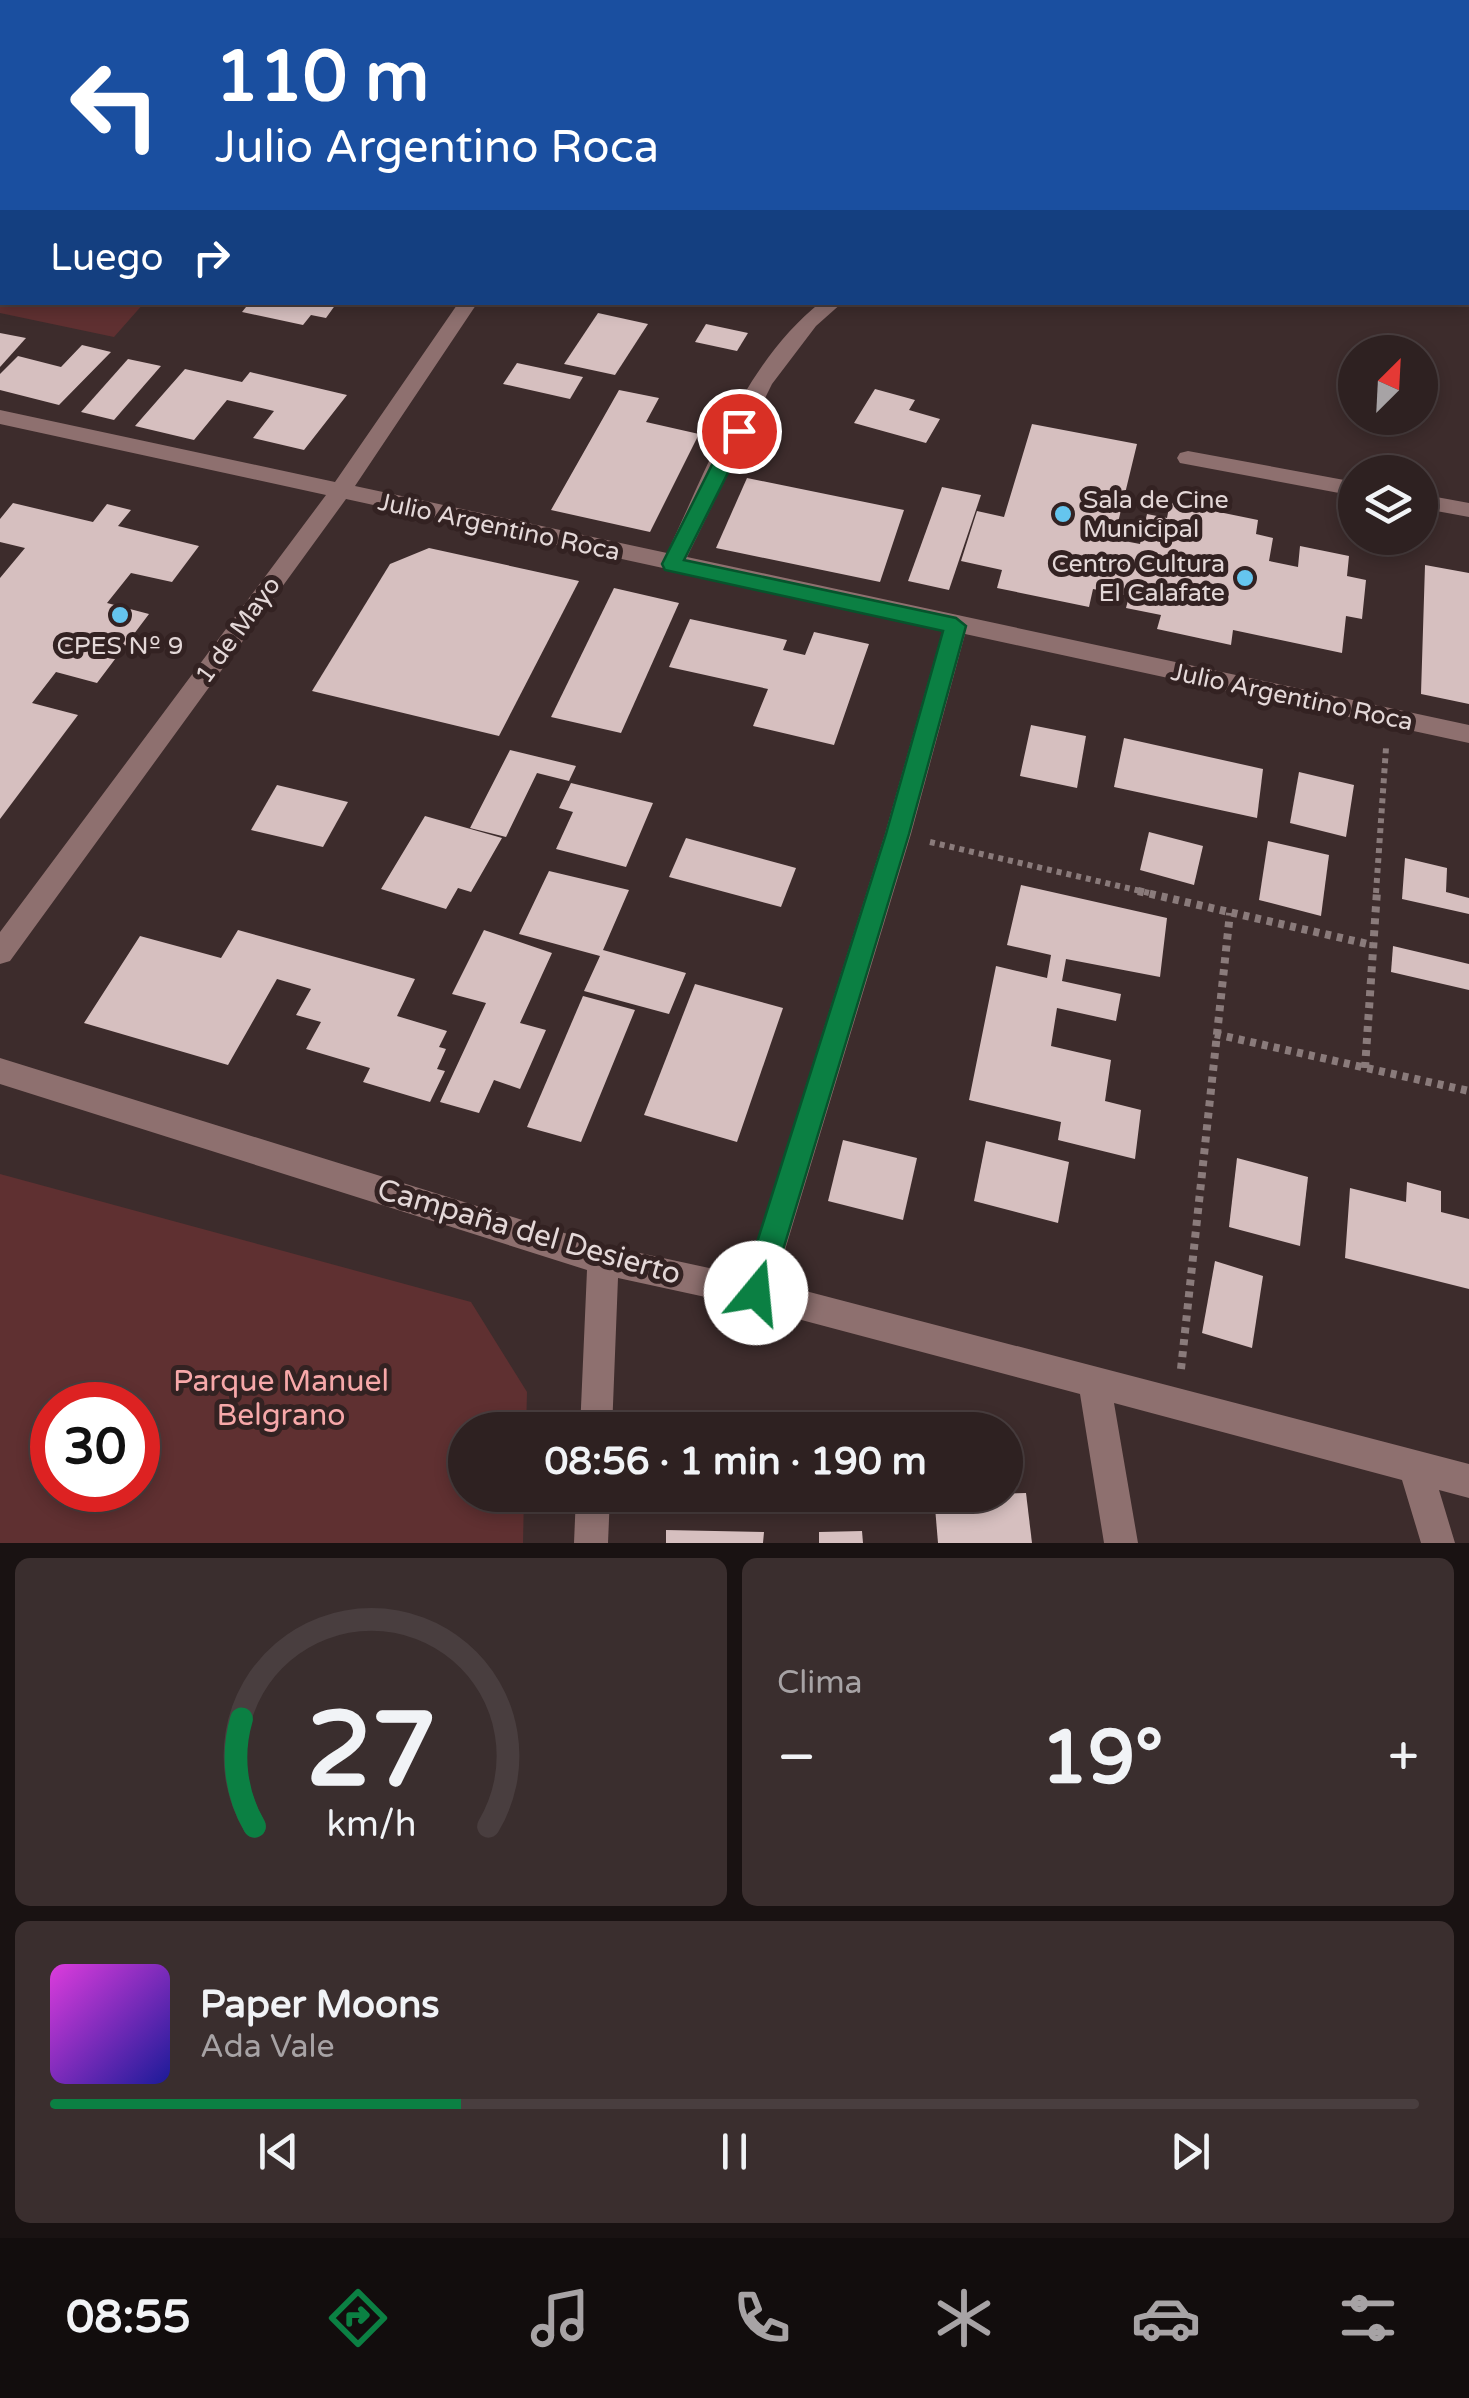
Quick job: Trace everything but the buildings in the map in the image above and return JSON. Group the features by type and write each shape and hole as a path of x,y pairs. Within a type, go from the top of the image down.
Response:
{"street":[{"name":"1 de Mayo","path":"0,953 339,492 464,305"},
{"path":"672,564 772,364 796,333 830,305"},
{"name":"Julio Argentino Roca","path":"0,417 1469,734"},
{"path":"1188,458 1338,486"},
{"path":"1438,504 1469,510"},
{"path":"756,1293 898,834 956,626"},
{"name":"Campaña del Desierto","path":"0,1071 603,1260 756,1293 1469,1481"},
{"path":"597,1412 603,1260"},
{"path":"1095,1384 1121,1543"},
{"path":"1416,1467 1438,1543"},
{"path":"591,1543 592,1512"}],"path":[{"path":"1365,1068 1388,717"},
{"path":"898,834 1372,945"},
{"path":"1177,1406 1230,913"},
{"path":"1215,1034 1469,1091"}],"green space":[{"path":"0,305 142,305 114,337 0,313"},
{"name":"Parque Manuel Belgrano","path":"0,1174 471,1302 527,1392 526,1412 448,1412 448,1512 524,1512 523,1543 0,1543"}],"place":[{"name":"Sala de Cine Municipal","path":"1063,514"},
{"name":"Centro Cultura El Calafate","path":"1245,578"},
{"name":"CPES Nº 9","path":"120,615"}],"route":[{"path":"739,431 672,564 956,626 898,834 756,1293"}]}
